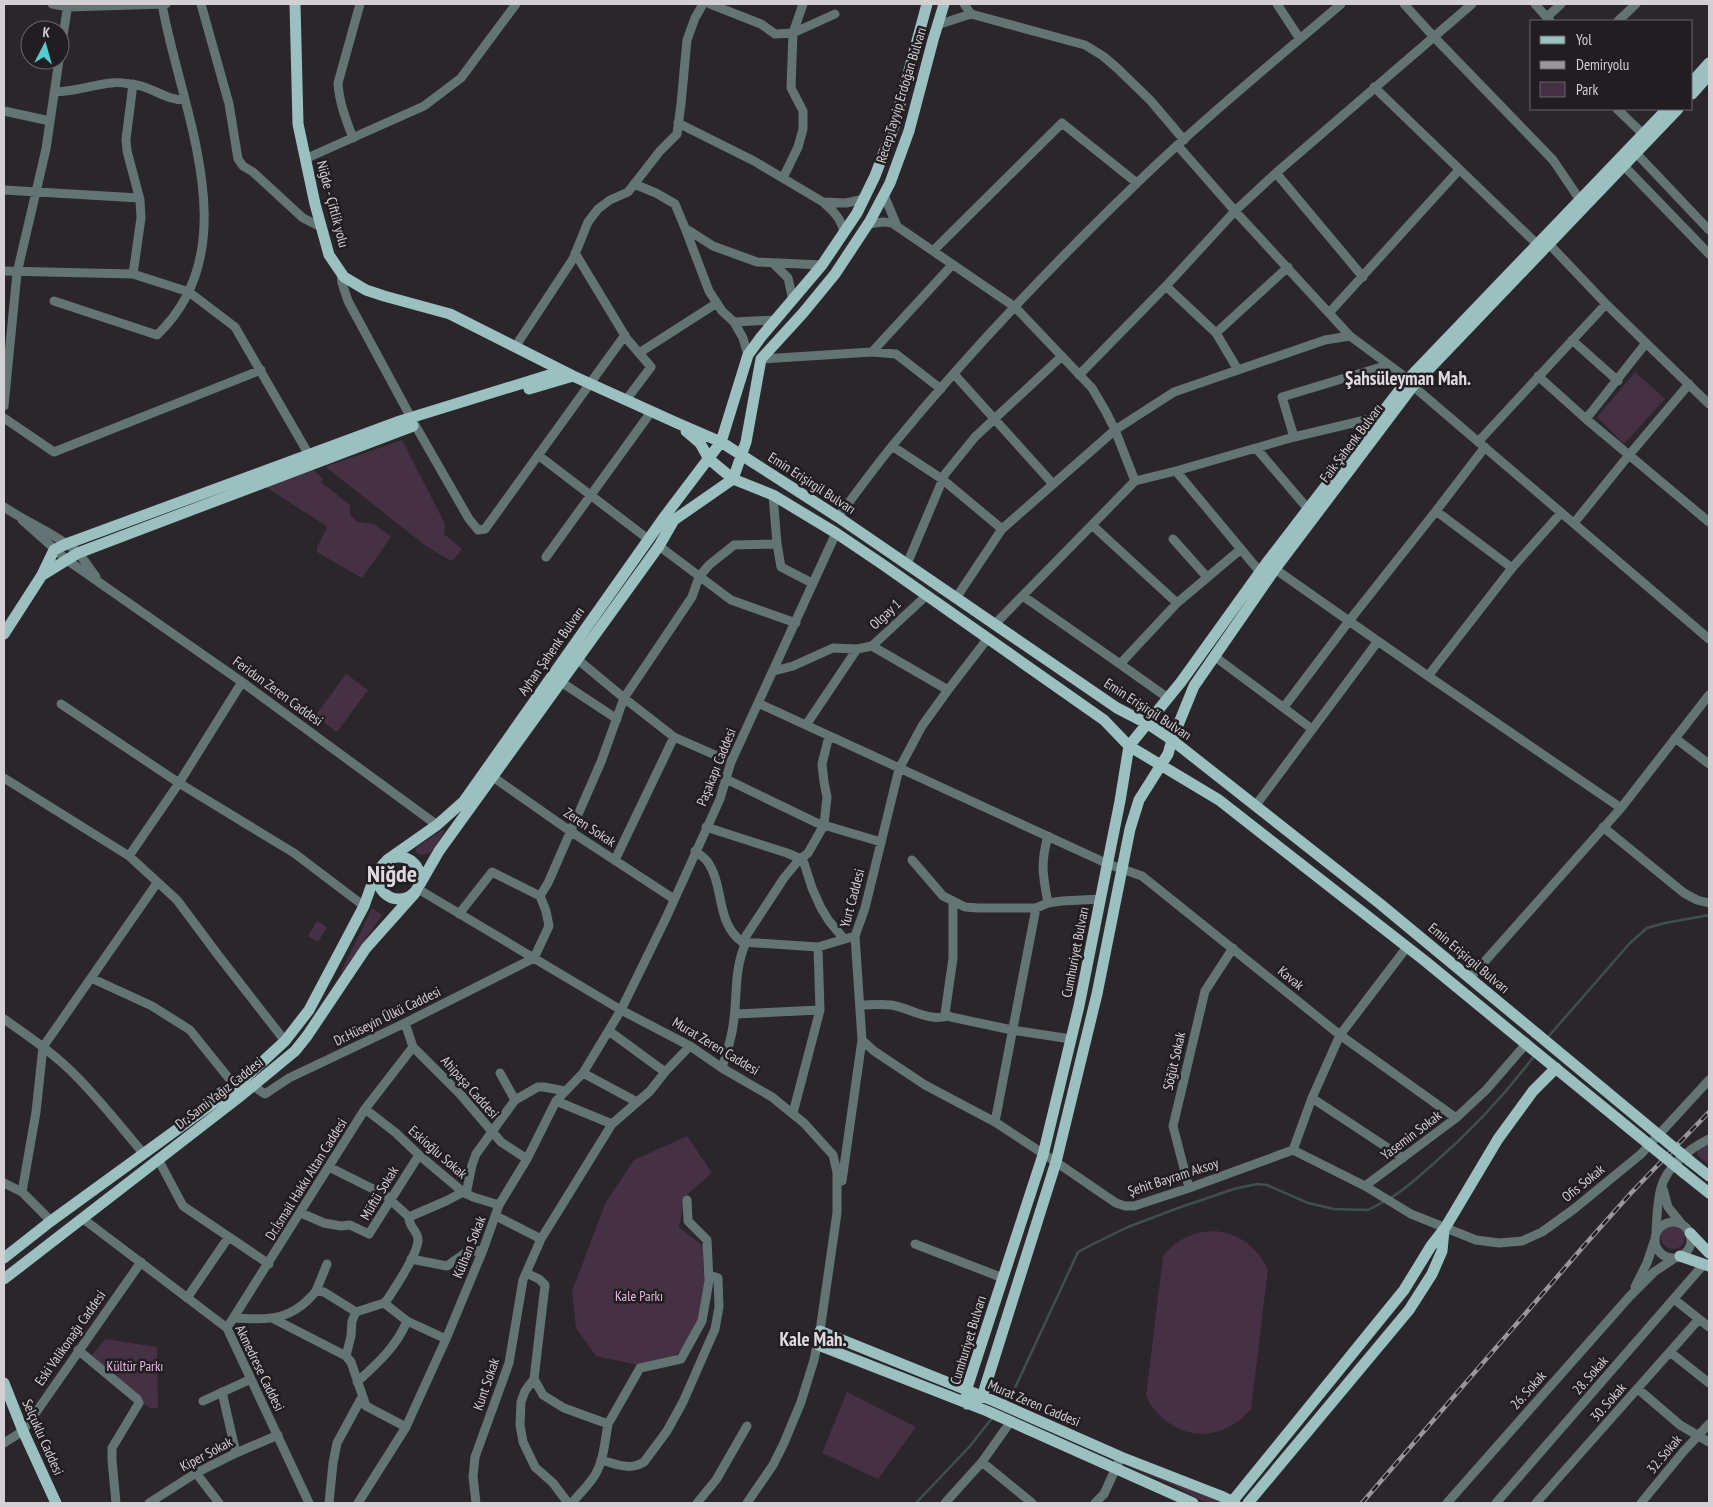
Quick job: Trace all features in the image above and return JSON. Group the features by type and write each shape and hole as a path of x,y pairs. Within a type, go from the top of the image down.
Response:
{"main road":[{"name":"Niğde - Çiftlik yolu","path":"295,4 298,124 329,255 344,277 366,290 450,314 562,371 677,424"},
{"name":"Recep Tayyip Erdoğan Bulvarı","path":"721,442 748,355 822,265 844,232 875,176 894,126 927,4"},
{"name":"Recep Tayyip Erdoğan Bulvarı","path":"761,359 835,274 868,224 884,195 909,131 944,4"},
{"path":"1693,81 1709,63"},
{"path":"1693,93 1709,75"},
{"name":"Faik Şahenk Bulvarı","path":"1543,244 1580,200 1666,110"},
{"name":"Faik Şahenk Bulvarı","path":"1129,746 1168,698 1260,572 1378,417 1543,244 1624,166 1677,110"},
{"path":"733,479 746,442 761,359"},
{"path":"4,634 42,575 54,550 66,544 312,459 414,421 562,371"},
{"path":"414,421 574,376"},
{"name":"Faik Şahenk Bulvarı","path":"1160,766 1168,754 1194,686 1275,569 1411,383"},
{"name":"Emin Erişirgil Bulvarı","path":"677,424 721,442 742,455 838,517 1117,708 1148,724 1172,740 1256,805 1470,978 1709,1176"},
{"name":"Emin Erişirgil Bulvarı","path":"677,424 700,443 709,459 733,479 772,495 836,533 1104,720 1129,746 1219,800 1407,947 1709,1193"},
{"name":"Ayhan Şahenk Bulvarı","path":"384,864 464,801 648,540 721,442"},
{"path":"42,575 78,553 312,459"},
{"name":"Ayhan Şahenk Bulvarı","path":"418,889 439,850 578,659 658,546 674,520 733,479"},
{"name":"Cumhuriyet Bulvarı","path":"982,1397 968,1404 966,1391 1044,1155 1072,1039 1101,900 1129,746"},
{"path":"982,1397 1056,1162 1098,994 1130,828 1139,800 1160,766"},
{"path":"401,857 410,859 419,870 418,889 406,898 395,899 386,895 378,881 384,864 401,857"},
{"name":"Dr. Sami Yağız Caddesi","path":"4,1258 51,1221 235,1086 285,1041 309,1010 364,906 373,881 384,864"},
{"name":"Dr. Sami Yağız Caddesi","path":"4,1279 253,1086 295,1051 366,948 418,889"},
{"path":"1233,1503 1404,1290 1498,1139 1533,1091 1556,1068"},
{"path":"1248,1503 1409,1310 1432,1274 1442,1251 1444,1228"},
{"path":"1690,1233 1709,1253"},
{"path":"1678,1257 1706,1265"},
{"name":"Murat Zeren Caddesi","path":"820,1331 994,1402 1008,1416"},
{"name":"Murat Zeren Caddesi","path":"818,1345 987,1412 1008,1416 1119,1462 1233,1503"},
{"name":"Selçuklu Caddesi","path":"4,1383 22,1431 56,1503"},
{"name":"Murat Zeren Caddesi","path":"1119,1462 1193,1503"}],"street":[{"path":"52,4 68,6 164,4 169,39 196,139 205,214 199,270 172,321 157,335 54,301"},
{"path":"201,4 229,104 238,159 243,166 253,172 303,218 321,226"},
{"path":"353,138 340,101 338,83 360,4"},
{"path":"305,159 424,106 462,78 516,4"},
{"path":"515,347 575,253 588,222 598,209 610,200 628,192 676,134 687,40 695,18 703,4"},
{"path":"710,4 761,24 775,34 793,33 835,14"},
{"path":"783,178 798,147 804,129 803,111 791,88 793,33 803,4"},
{"path":"964,4 971,14"},
{"path":"1277,4 1300,39"},
{"path":"838,517 892,446 940,389 1015,307 1137,183 1340,4"},
{"path":"1404,4 1553,160 1580,200"},
{"path":"1079,375 1166,286 1235,211 1374,87 1472,4"},
{"path":"1535,4 1548,19 1561,4"},
{"path":"1619,20 1636,4"},
{"path":"66,20 68,6"},
{"path":"937,25 971,14 1086,45 1117,68 1150,100 1181,143 1235,211 1350,336 1411,383 1709,639"},
{"path":"4,406 17,273 46,149 57,70"},
{"path":"54,92 66,92 111,83 133,84 143,86 165,97 185,100"},
{"path":"133,84 126,139 127,151 139,198 141,218 133,274"},
{"path":"1374,87 1459,170 1543,244 1709,404"},
{"path":"1618,110 1643,134"},
{"path":"4,111 50,121"},
{"path":"678,123 754,161 823,202 837,214 844,232"},
{"path":"933,251 1062,123 1137,183"},
{"path":"1636,153 1706,219 1709,230"},
{"path":"1624,166 1709,254"},
{"path":"1330,314 1459,170"},
{"path":"1276,173 1363,277"},
{"path":"634,184 656,193 675,204 709,291 734,322 744,338 748,355"},
{"path":"4,190 139,198"},
{"path":"884,195 897,226"},
{"path":"823,202 846,203 864,198"},
{"path":"868,224 892,223 1015,307 1092,388 1115,430 1134,481"},
{"path":"685,228 713,246 757,262 822,265"},
{"path":"575,253 625,335 651,367 626,400"},
{"path":"774,264 788,278 793,300"},
{"path":"872,352 952,264"},
{"path":"1216,333 1288,267"},
{"path":"340,271 348,301 469,519 478,530 484,528 588,383 625,335"},
{"path":"4,272 133,274 188,292 235,327 312,459"},
{"path":"1166,286 1216,333 1238,370"},
{"path":"639,353 717,303"},
{"path":"1284,707 1436,511 1482,445 1538,376 1606,304"},
{"path":"734,322 775,320"},
{"path":"956,598 1002,530 1115,430 1174,392 1325,340 1350,336"},
{"path":"1572,340 1618,381"},
{"path":"1586,419 1646,344"},
{"path":"761,359 872,352 896,354 940,389"},
{"path":"907,564 942,479 976,437 1062,356"},
{"path":"1294,436 1282,397 1388,365"},
{"path":"4,418 54,452 260,370"},
{"path":"954,374 1053,484"},
{"path":"1538,376 1586,419 1709,522"},
{"path":"1574,524 1689,384"},
{"path":"546,558 651,412"},
{"path":"995,624 1134,481 1176,471 1294,436 1378,417"},
{"path":"892,446 942,479 1002,530"},
{"path":"1256,448 1308,509"},
{"path":"538,455 648,540"},
{"path":"1176,471 1260,572"},
{"path":"772,495 781,567 812,583"},
{"path":"4,507 22,520 66,544 78,553 101,583"},
{"path":"1436,511 1512,568"},
{"path":"1428,676 1512,568 1561,513"},
{"name":"Feridun Zeren Caddesi","path":"22,520 67,560 242,682 436,824"},
{"path":"1092,525 1177,602"},
{"name":"Paşakapı Caddesi","path":"621,1010 720,799 732,762 836,533"},
{"path":"1173,539 1207,577"},
{"path":"540,896 548,883 601,762 624,698 692,597 699,577 709,565 734,545 777,544"},
{"path":"658,546 730,600 796,623"},
{"path":"1120,664 1177,602 1241,549"},
{"path":"1275,569 1620,808"},
{"name":"Olgay 1","path":"774,671 793,666 833,648 857,649 872,646 926,595"},
{"path":"1023,596 1168,698"},
{"name":"Yurt Caddesi","path":"837,1214 862,1040 855,936 865,908 899,769 922,726 988,638"},
{"path":"1256,805 1378,641"},
{"path":"872,646 948,690"},
{"path":"806,725 857,649"},
{"path":"1214,656 1312,730"},
{"path":"578,659 674,737 732,762"},
{"path":"129,856 179,783 242,682"},
{"path":"561,682 617,718"},
{"path":"1470,978 1620,808 1709,695"},
{"name":"Kavak","path":"758,703 1108,864 1142,876 1340,1034 1456,1118"},
{"path":"61,704 179,783 294,853 364,906"},
{"path":"722,1068 730,1043 735,1014 737,971 744,942 784,878 808,853 824,825 828,797 822,764 829,736"},
{"path":"615,860 674,737"},
{"path":"1675,738 1709,764"},
{"name":"Zeren Sokak","path":"492,777 570,832 674,899"},
{"path":"4,778 129,856 178,900 285,1041"},
{"path":"726,779 790,811 824,825 881,842"},
{"path":"706,827 788,853 801,859 821,908 844,939"},
{"path":"1603,828 1684,893 1696,900 1709,903"},
{"path":"1048,836 1043,853 1042,870 1048,904"},
{"path":"695,851 706,859 712,870 726,924 733,935 744,942 818,947 855,936"},
{"path":"912,860 943,896 965,907 1036,908 1048,904 1076,900 1101,900"},
{"path":"460,914 492,872 540,896 549,926 534,958"},
{"path":"22,1192 36,1112 43,1047 157,883"},
{"name":"Murat Zeren Caddesi","path":"418,889 621,1010 690,1046 722,1068 772,1097 793,1113 827,1146 836,1162 838,1186 837,1214 818,1345"},
{"path":"948,1016 945,1014 953,958 953,901"},
{"path":"994,1122 1036,908"},
{"path":"793,1113 820,1010 818,947"},
{"path":"1365,1186 1293,1150 1312,1098 1340,1034 1407,947"},
{"name":"Söğüt Sokak","path":"1189,1188 1173,1126 1205,991 1233,948"},
{"name":"Dr.Hüseyin Ülkü Caddesi","path":"253,1086 265,1094 289,1078 405,1024 534,958"},
{"path":"91,978 152,1006 190,1030 235,1086"},
{"path":"860,1005 891,1006 931,1017 940,1018 948,1016 1012,1030 1072,1039"},
{"name":"Külhan Sokak","path":"358,1503 406,1427 446,1339 483,1250 499,1204 527,1159 556,1101 583,1073 621,1010"},
{"path":"735,1014 820,1010"},
{"path":"4,1019 43,1047 69,1069 144,1154"},
{"name":"Ahipaşa Caddesi","path":"405,1024 414,1047 460,1094 501,1142 527,1159"},
{"path":"609,1031 665,1072"},
{"path":"862,1040 925,1085 994,1122 1044,1155"},
{"name":"Yasemin Sokak","path":"1365,1186 1456,1118 1486,1090 1526,1044"},
{"name":"Kunt Sokak","path":"476,1503 473,1477 476,1457 509,1363 523,1280 540,1239 612,1124 650,1091 690,1046"},
{"name":"Dr.İsmail Hakkı Altan Caddesi","path":"227,1328 365,1109 414,1047"},
{"path":"500,1073 515,1100"},
{"path":"583,1073 637,1102"},
{"name":"Ofis Sokak","path":"1365,1186 1399,1208 1476,1240 1499,1243 1522,1241 1542,1232 1574,1209 1641,1154 1709,1080"},
{"path":"409,1217 465,1193 474,1160 515,1100 538,1088 544,1087 566,1091"},
{"path":"1312,1098 1403,1158"},
{"path":"556,1101 612,1124"},
{"name":"Eskioğlu Sokak","path":"365,1109 396,1133 418,1155 465,1193 499,1204"},
{"path":"1681,1224 1667,1222 1663,1224 1655,1236 1658,1250 1661,1254 1670,1258 1678,1257 1689,1248 1691,1241 1690,1233 1666,1203 1662,1185 1683,1156 1709,1139"},
{"name":"Şehit Bayram Aksoy","path":"1044,1155 1116,1203 1124,1206 1134,1206 1293,1150"},
{"name":"Müftü Sokak","path":"301,1213 333,1226 350,1225 369,1234 418,1155"},
{"path":"158,1159 183,1206 269,1264"},
{"path":"329,1168 378,1191 390,1199 409,1217 418,1240 411,1259 391,1294 384,1302 356,1312 352,1321 351,1336 346,1356"},
{"path":"4,1183 22,1192 51,1221"},
{"name":"26. Sokak","path":"1630,1296 1647,1263 1655,1236 1658,1201 1662,1185"},
{"path":"572,1503 595,1475 601,1460 608,1424 640,1368 681,1359 702,1321 708,1275 707,1240 688,1221 687,1200"},
{"path":"496,1216 540,1239"},
{"name":"Akmedrese Caddesi","path":"82,1218 227,1328 309,1503"},
{"path":"188,1298 228,1238"},
{"path":"915,1244 1003,1278"},
{"path":"411,1259 447,1266 467,1252 483,1250"},
{"name":"26. Sokak","path":"1447,1503 1630,1296 1654,1272 1678,1257"},
{"name":"Eski Valikonağı Caddesi","path":"22,1431 140,1262"},
{"path":"234,1318 260,1320 286,1316 297,1310 306,1304 316,1291 327,1264"},
{"name":"28. Sokak","path":"1496,1503 1706,1265"},
{"path":"526,1273 539,1279 545,1285 534,1379 525,1391 521,1402 520,1425 523,1442 535,1467 553,1482 568,1503"},
{"path":"601,1460 622,1466 633,1467 638,1465 644,1462 667,1430 716,1329 719,1307 718,1278 708,1275"},
{"path":"316,1291 324,1292 356,1312"},
{"path":"1674,1299 1709,1327"},
{"path":"384,1302 407,1321 446,1339"},
{"path":"274,1318 346,1356 351,1362 366,1406 406,1427"},
{"name":"30. Sokak","path":"1536,1503 1699,1319"},
{"path":"357,1382 381,1360 395,1343 407,1321"},
{"path":"747,1503 764,1480 784,1443 801,1402 818,1345"},
{"path":"78,1350 137,1399 139,1403 112,1448 116,1503"},
{"path":"1670,1352 1709,1383"},
{"path":"203,1401 251,1379"},
{"path":"534,1379 543,1395 564,1408 608,1424"},
{"path":"1638,1389 1680,1425 1709,1442"},
{"path":"222,1392 236,1454"},
{"path":"329,1503 337,1442 362,1397"},
{"path":"945,1503 982,1462 1008,1416"},
{"name":"32. Sokak","path":"1642,1503 1709,1424"},
{"path":"697,1503 716,1480 747,1426"},
{"path":"4,1443 22,1431"},
{"name":"Kiper Sokak","path":"149,1503 196,1473 278,1436"},
{"path":"982,1462 1032,1503"},
{"path":"1095,1503 1104,1494 1119,1462"},
{"path":"196,1473 219,1503"}],"green space":[{"path":"1635,372 1665,399 1624,444 1597,417"},
{"path":"402,440 445,524 444,534 462,549 451,561 426,546 327,468 327,466"},
{"path":"312,469 323,479 321,482 350,505 350,514 357,522 374,524 391,537 362,578 317,552 317,547 327,528 325,525 267,488 266,484"},
{"path":"346,674 368,690 337,732 315,716"},
{"path":"442,830 445,831 431,852 422,855 417,853 415,850 418,846"},
{"path":"372,908 382,915 342,973 341,972"},
{"path":"317,921 327,927 318,942 308,936"},
{"name":"Kale Parkı","path":"687,1136 712,1173 685,1196 679,1227 703,1246 705,1302 694,1337 673,1358 637,1365 596,1356 576,1328 572,1291 606,1202 634,1160"},
{"path":"1709,1144 1709,1165 1697,1155 1698,1149"},
{"path":"1673,1225 1682,1228 1685,1237 1682,1246 1673,1249 1664,1246 1661,1237 1664,1228"},
{"path":"1206,1231 1223,1232 1246,1242 1264,1261 1268,1269 1251,1409 1238,1421 1224,1429 1210,1433 1195,1433 1180,1429 1167,1422 1156,1411 1146,1396 1163,1256 1179,1241"},
{"name":"Kültür Parkı","path":"105,1339 157,1347 158,1408 150,1408 141,1402 142,1399 90,1358"},
{"path":"847,1392 916,1427 878,1479 822,1453"},
{"path":"1131,1466 1220,1501 1218,1503 1206,1503 1175,1486"}],"waterway":[{"path":"1548,1037 1630,943 1647,928 1709,915"},
{"path":"1389,1199 1416,1179 1473,1127 1534,1056"},
{"path":"1004,1402 1014,1390 1078,1252 1095,1243 1128,1227 1178,1208 1234,1189 1257,1184 1267,1185 1308,1203 1334,1209 1368,1210 1385,1201"},
{"path":"916,1503 970,1446 993,1417"}],"railway":[{"path":"1362,1503 1582,1248 1631,1193 1709,1112"}],"district":[{"name":"Şahsüleyman Mah.","path":"1408,378"},
{"name":"Niğde","path":"392,873"},
{"name":"Kale Mah.","path":"813,1339"}]}
